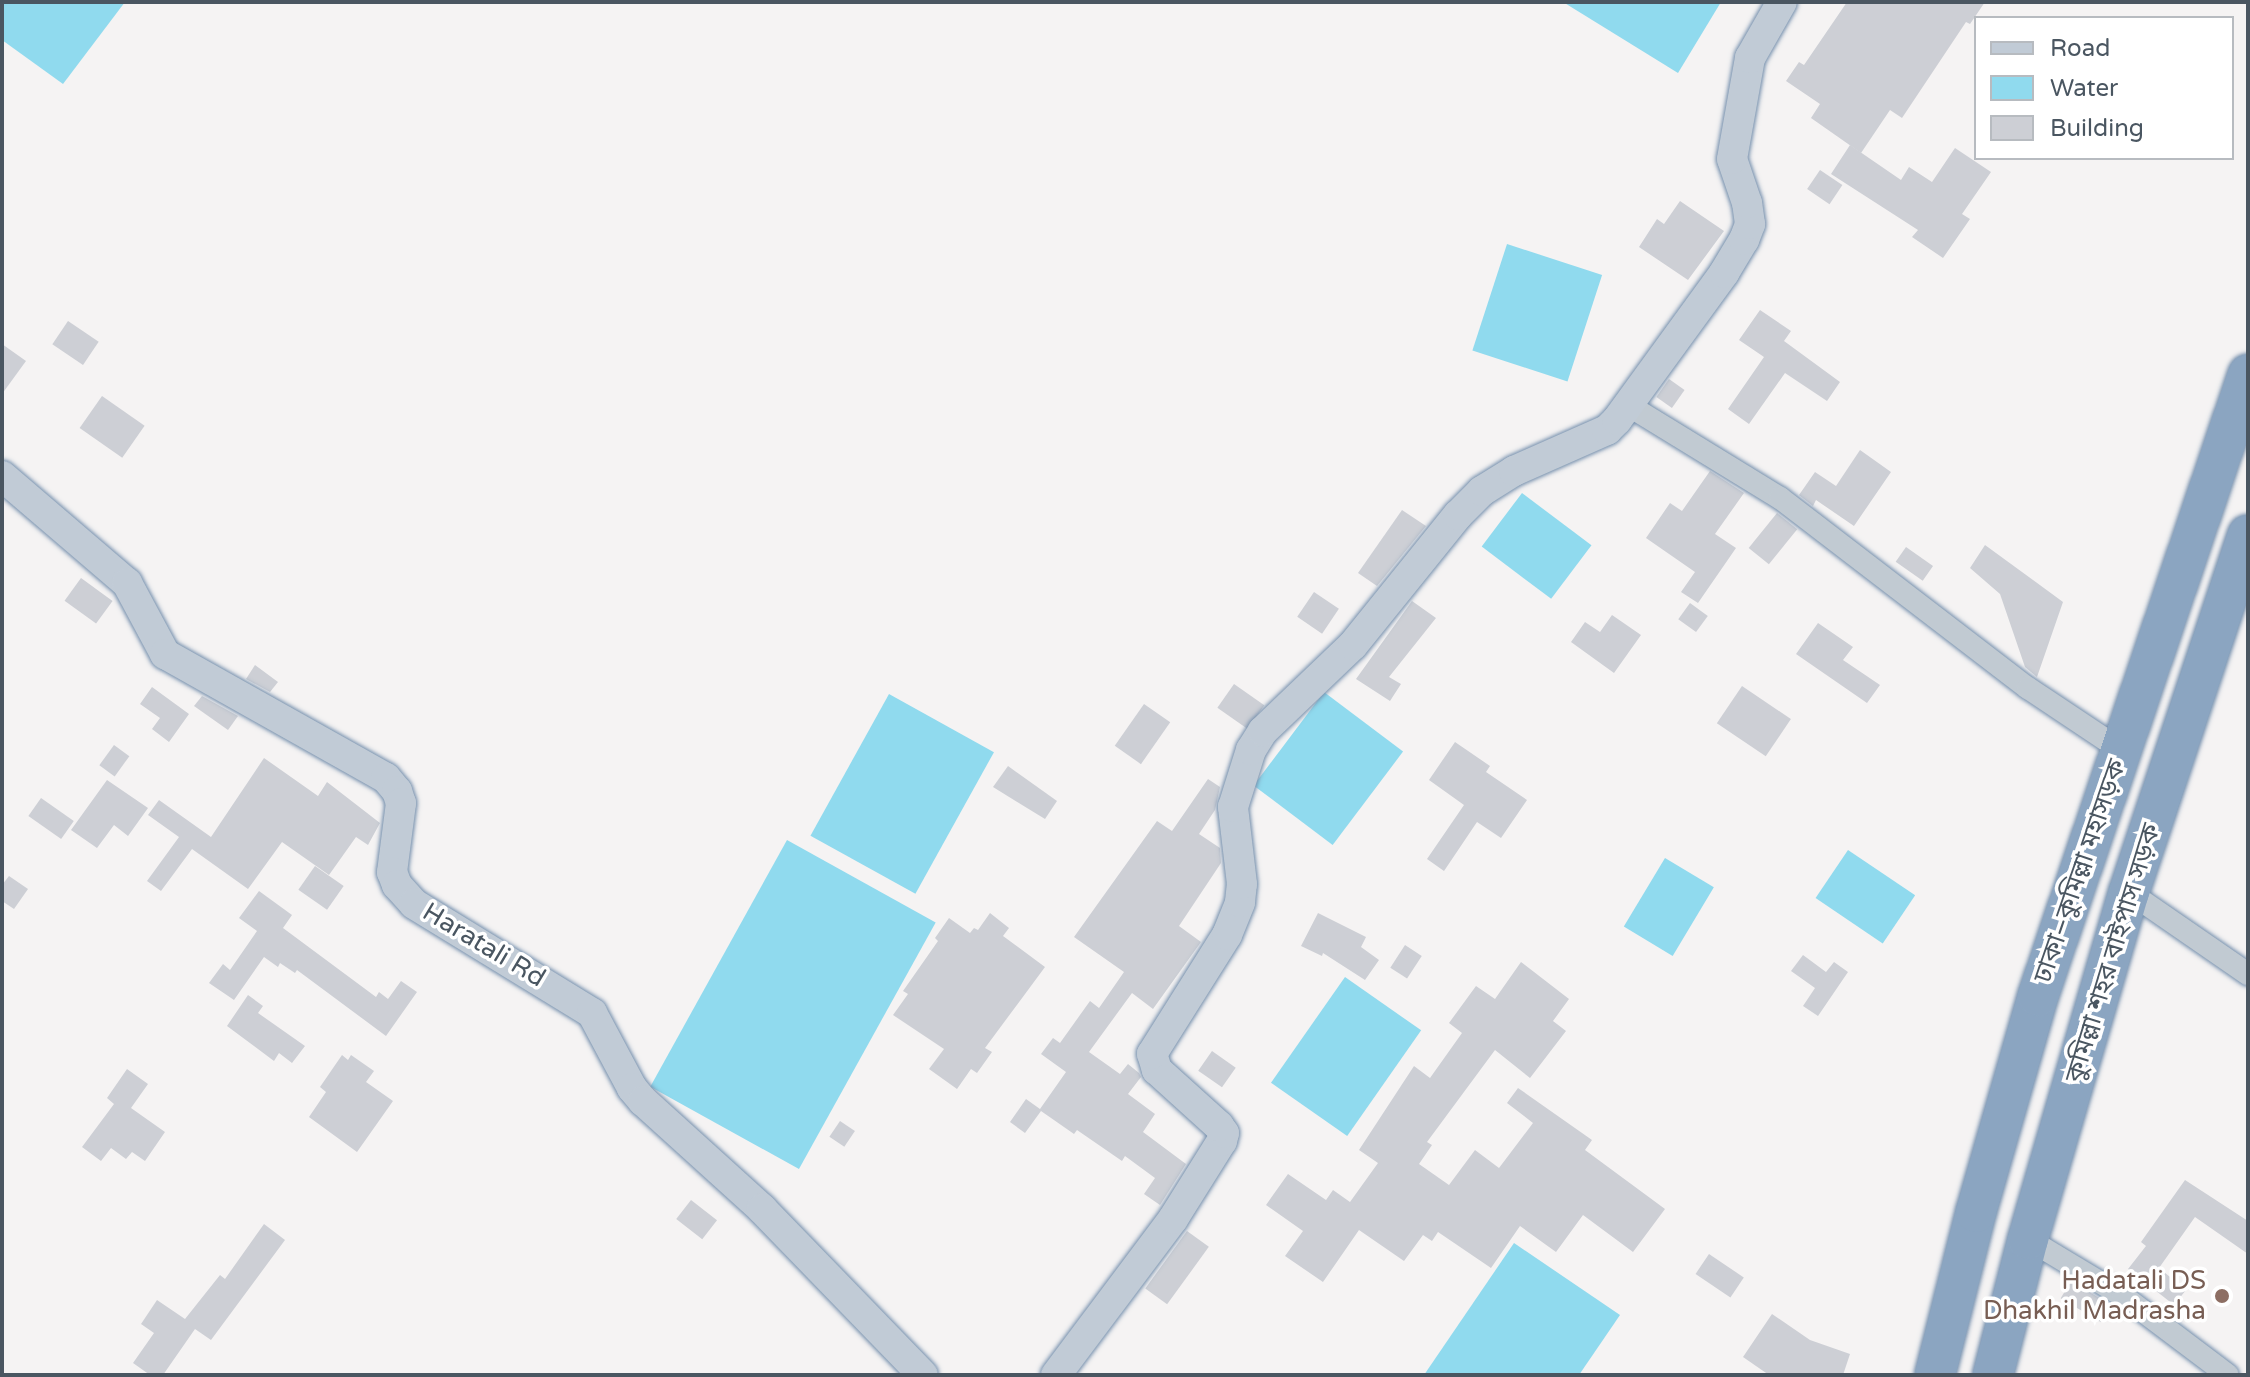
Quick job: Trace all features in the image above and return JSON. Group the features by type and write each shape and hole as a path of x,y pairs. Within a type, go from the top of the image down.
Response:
{"highway":[{"name":"ঢাকা–কুমিল্লা মহাসড়ক","path":"1935,1375 1976,1212 2038,996 2248,375"},
{"name":"কুমিল্লা শহর বাইপাস সড়ক","path":"1993,1375 2028,1239 2129,892 2248,535"}],"street":[{"path":"1056,1375 1173,1219 1222,1141 1224,1133 1219,1126 1157,1070 1152,1054 1227,935 1240,902 1242,884 1233,807 1251,750 1263,731 1353,645 1458,515 1482,491 1514,471 1607,430 1628,405 1744,240 1750,224 1747,203 1732,159 1737,115 1750,58 1782,2"},
{"path":"1628,405 1780,498 2028,688 2121,750"},
{"name":"Haratali Rd","path":"2,476 127,583 165,654 386,778 397,791 401,803 392,872 397,885 414,904 592,1013 632,1088 643,1101 762,1209 923,1375"},
{"path":"2129,892 2248,974"},
{"path":"2028,1239 2123,1296 2228,1375"}],"water":[{"path":"2,2 125,2 63,84 2,40"},
{"path":"1563,2 1721,2 1678,73"},
{"path":"1507,244 1602,275 1567,381 1472,351"},
{"path":"1522,493 1591,545 1551,599 1482,547"},
{"path":"1324,692 1403,752 1333,845 1254,785"},
{"path":"889,694 994,752 915,894 810,836"},
{"path":"787,840 936,922 799,1169 650,1087"},
{"path":"1848,850 1915,895 1883,943 1816,898"},
{"path":"1665,858 1714,887 1673,956 1624,927"},
{"path":"1345,977 1421,1030 1347,1136 1271,1083"},
{"path":"1514,1243 1620,1315 1579,1375 1424,1375"}],"building":[{"path":"1847,2 1985,2 1970,24 1966,22 1902,118 1890,110 1861,153 1811,118 1820,104 1786,81 1799,62 1804,65"},
{"path":"1850,145 1901,180 1909,167 1932,182 1955,148 1991,172 1962,214 1970,219 1943,258 1912,237 1918,230 1831,174"},
{"path":"1820,170 1842,185 1830,204 1807,189"},
{"path":"1680,201 1724,231 1688,280 1639,247 1657,219 1664,224"},
{"path":"1760,310 1791,331 1784,341 1840,382 1827,401 1785,373 1749,424 1728,409 1764,357 1739,340"},
{"path":"68,321 99,342 83,365 52,344"},
{"path":"2,344 26,361 2,394"},
{"path":"1669,379 1685,390 1672,408 1656,397"},
{"path":"102,396 145,426 122,458 80,428"},
{"path":"1860,450 1891,472 1854,526 1816,500 1813,506 1799,495 1815,472 1836,486"},
{"path":"1710,471 1744,493 1715,534 1736,548 1698,603 1681,592 1695,572 1646,538 1670,503 1682,511"},
{"path":"1402,510 1426,526 1377,586 1358,573"},
{"path":"1777,513 1797,529 1769,564 1749,548"},
{"path":"1985,545 2063,602 2037,677 2025,667 2000,594 1970,568"},
{"path":"1906,547 1933,566 1923,581 1896,562"},
{"path":"81,578 113,601 96,624 65,601"},
{"path":"1314,592 1339,609 1322,634 1297,617"},
{"path":"1412,601 1436,618 1389,677 1401,684 1390,701 1356,679"},
{"path":"1690,603 1708,616 1696,632 1678,619"},
{"path":"1612,615 1641,635 1614,673 1571,642 1585,622 1600,632"},
{"path":"1818,623 1853,647 1843,660 1880,685 1867,703 1796,654"},
{"path":"255,665 278,682 270,692 246,679"},
{"path":"1234,684 1264,705 1248,729 1217,708"},
{"path":"1742,686 1791,719 1766,756 1717,723"},
{"path":"152,687 189,714 169,742 152,729 160,718 140,704"},
{"path":"202,696 238,716 228,730 194,706"},
{"path":"1144,704 1170,722 1141,764 1115,746"},
{"path":"1455,742 1490,766 1486,772 1527,800 1501,838 1477,822 1444,871 1427,859 1464,805 1429,780"},
{"path":"114,745 129,756 115,776 99,765"},
{"path":"264,758 318,796 327,782 380,823 368,845 356,837 329,875 282,842 248,889 192,849 161,891 147,881 179,837 148,815 159,800 211,837"},
{"path":"1008,766 1057,801 1045,819 993,787"},
{"path":"1208,779 1220,787 1215,810 1199,834 1220,848 1221,863 1179,926 1201,942 1153,1009 1132,993 1089,1052 1120,1074 1128,1064 1139,1073 1141,1077 1128,1094 1155,1114 1143,1132 1186,1164 1160,1205 1144,1194 1155,1178 1125,1156 1122,1161 1077,1130 1074,1134 1041,1111 1025,1133 1010,1122 1026,1099 1040,1109 1066,1072 1041,1054 1053,1038 1060,1043 1090,1001 1099,1008 1124,972 1074,937 1157,821 1172,831"},
{"path":"107,780 148,808 128,836 114,825 97,848 71,830"},
{"path":"41,798 74,821 61,839 28,816"},
{"path":"315,866 344,886 327,910 298,890"},
{"path":"9,876 28,889 14,909 2,901 2,885"},
{"path":"259,891 292,915 283,928 376,997 379,992 388,999 401,981 417,992 386,1036 297,970 295,973 280,963 278,967 264,957 234,1000 209,983 223,964 230,970 257,931 239,918"},
{"path":"990,913 1009,928 1003,936 1045,967 985,1048 992,1052 977,1073 971,1069 957,1089 929,1069 944,1049 893,1015 908,994 903,991 938,941 935,938 949,918 970,933 974,928 978,930"},
{"path":"1318,913 1366,937 1361,947 1379,960 1365,980 1323,953 1322,956 1301,946"},
{"path":"1405,945 1422,956 1407,979 1390,968"},
{"path":"1803,955 1826,972 1834,962 1848,972 1818,1016 1803,1006 1815,988 1791,971"},
{"path":"1521,962 1569,999 1553,1021 1566,1031 1530,1078 1495,1050 1427,1142 1432,1145 1419,1164 1449,1185 1475,1150 1499,1168 1533,1123 1507,1103 1518,1088 1592,1140 1585,1150 1665,1209 1633,1252 1583,1215 1556,1252 1520,1226 1491,1268 1438,1232 1432,1241 1423,1235 1404,1261 1359,1230 1323,1282 1285,1256 1303,1231 1266,1205 1288,1174 1326,1200 1333,1190 1350,1202 1378,1163 1359,1150 1414,1066 1430,1078 1462,1033 1449,1023 1476,986 1495,999"},
{"path":"248,995 263,1006 258,1013 305,1046 292,1063 279,1053 274,1061 227,1026"},
{"path":"1212,1051 1236,1068 1222,1087 1198,1071"},
{"path":"342,1055 348,1060 351,1055 374,1071 366,1082 393,1101 357,1152 309,1117 326,1092 320,1087"},
{"path":"127,1069 148,1084 131,1108 165,1132 145,1161 132,1152 126,1159 111,1148 101,1161 82,1147 114,1104 107,1098"},
{"path":"840,1121 855,1131 844,1147 829,1137"},
{"path":"2185,1180 2248,1221 2248,1254 2195,1217 2159,1268 2186,1290 2174,1305 2128,1269 2146,1246 2141,1242"},
{"path":"691,1200 717,1220 702,1239 676,1219"},
{"path":"264,1224 285,1240 211,1340 195,1329 163,1375 150,1375 133,1363 154,1333 141,1324 157,1300 185,1319 220,1275 225,1279"},
{"path":"1187,1231 1209,1247 1167,1304 1145,1288"},
{"path":"1709,1254 1744,1277 1730,1297 1696,1274"},
{"path":"2071,1281 2111,1305 2101,1322 2061,1298"},
{"path":"1772,1314 1810,1340 1850,1354 1843,1375 1769,1375 1743,1357"}],"place":[{"name":"Hadatali DS Dhakhil Madrasha","path":"2222,1296"}]}
